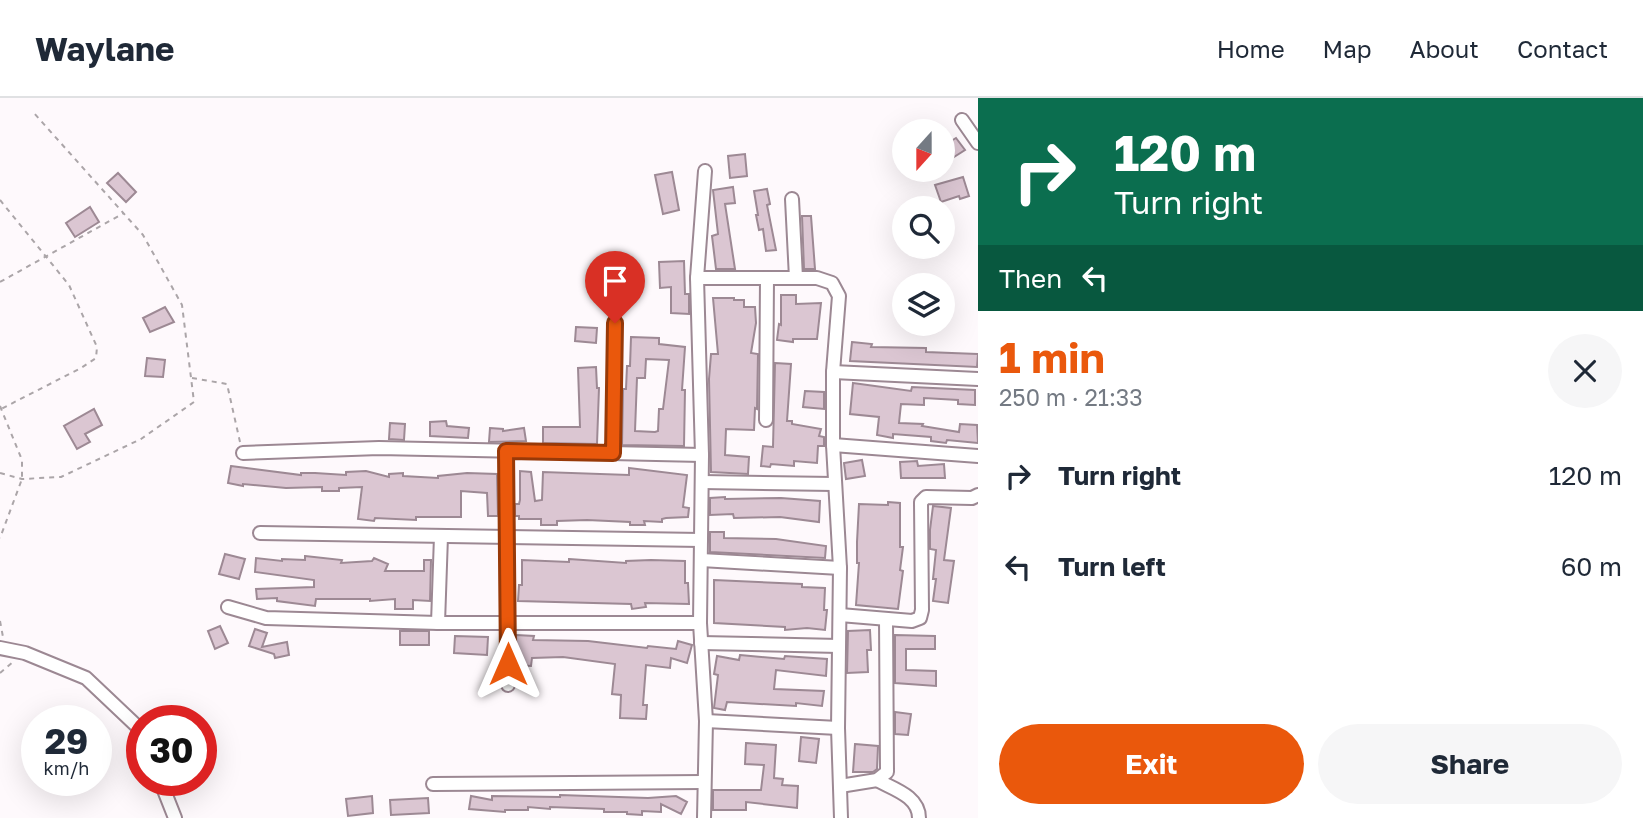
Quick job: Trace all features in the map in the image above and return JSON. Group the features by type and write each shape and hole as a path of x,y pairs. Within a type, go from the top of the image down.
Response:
{"street":[{"path":"962,120 978,143"},
{"path":"704,818 706,721 700,623 702,455 697,278 705,171"},
{"path":"792,199 796,278"},
{"path":"697,278 817,278 832,283 839,296 833,372 833,445 839,568 838,728 841,818"},
{"path":"766,420 767,278"},
{"path":"613,453 615,323"},
{"path":"833,372 978,379"},
{"path":"833,445 978,456"},
{"path":"243,453 379,448 702,455"},
{"path":"506,451 508,685"},
{"path":"702,482 834,484"},
{"path":"840,615 912,621 920,618 921,502 926,497 972,498 978,495"},
{"path":"260,533 701,540"},
{"path":"438,623 441,536"},
{"path":"701,560 839,568"},
{"path":"228,607 266,618 438,623 700,623"},
{"path":"840,786 877,780 887,772 886,619"},
{"path":"701,643 839,646"},
{"path":"3,648 25,653 86,678 126,716"},
{"path":"706,721 838,728"},
{"path":"877,780 913,800 919,810 919,818"},
{"path":"433,784 703,782"},
{"path":"166,796 174,818"}],"path":[{"path":"0,473 22,479 61,477 141,439 194,402 182,306 144,235 33,112"},
{"path":"0,200 69,285 97,347 96,358 81,368 1,408 22,460 22,479 0,538"},
{"path":"0,282 124,213"},
{"path":"191,378 227,384 243,453"},
{"path":"0,621 3,648"}],"building":[{"path":"956,138 965,150 956,156"},
{"path":"745,154 747,176 730,178 728,156"},
{"path":"672,172 679,210 663,214 655,175"},
{"path":"118,173 136,192 126,202 107,183"},
{"path":"963,177 969,196 960,199 959,196 939,196 935,185 956,182 956,179"},
{"path":"733,187 735,203 725,204 735,269 716,269 712,236 718,234 713,190"},
{"path":"767,189 770,204 767,205 776,250 766,251 763,229 759,230 756,215 754,191"},
{"path":"90,207 99,222 75,237 66,223"},
{"path":"802,216 811,216 815,269 804,269"},
{"path":"684,261 685,294 689,294 689,314 671,313 671,287 660,288 659,262"},
{"path":"781,295 796,295 796,304 821,303 817,339 793,339 793,342 777,340 779,324 781,325"},
{"path":"713,298 744,300 744,307 755,307 756,323 751,353 758,354 754,430 726,429 725,455 749,457 748,474 711,472 709,379 711,354 718,354"},
{"path":"165,307 174,322 150,332 143,318"},
{"path":"576,327 597,328 596,343 575,341"},
{"path":"631,337 659,338 659,344 685,347 682,390 685,390 684,446 622,445 623,389 626,389 627,366 630,366","holes":["646,359 669,360 663,409 659,409 658,431 635,431 637,378 645,378"]},
{"path":"852,342 872,344 871,347 926,348 926,352 978,354 977,367 850,361"},
{"path":"147,358 165,360 163,377 145,376"},
{"path":"775,363 791,364 787,421 821,429 819,436 824,437 824,446 818,446 817,463 794,461 794,466 761,466 763,446 773,447"},
{"path":"596,367 599,388 597,444 543,443 543,427 580,427 578,368"},
{"path":"853,383 911,391 912,387 975,390 975,405 958,404 958,400 924,398 924,405 901,404 899,423 923,424 922,426 959,432 960,424 977,425 978,443 947,440 946,443 931,441 931,437 893,434 893,438 877,435 879,417 850,414"},
{"path":"805,391 824,392 824,409 803,407"},
{"path":"94,409 102,425 85,434 90,442 77,449 64,426"},
{"path":"446,421 447,426 469,428 468,438 430,436 430,422"},
{"path":"390,423 405,424 404,440 389,439"},
{"path":"490,428 503,431 524,428 526,441 489,442"},
{"path":"862,460 865,476 846,479 844,463"},
{"path":"917,461 918,466 944,464 945,478 901,478 900,462"},
{"path":"231,466 301,475 346,475 346,472 366,471 389,477 389,474 403,473 403,476 438,478 467,473 497,474 498,516 488,516 487,493 461,491 461,517 416,517 416,520 375,518 374,521 358,519 362,487 322,491 322,487 243,486 228,483"},
{"path":"629,468 687,475 683,507 689,508 688,517 666,518 662,519 662,522 644,521 645,525 587,520 557,521 557,525 541,525 541,519 519,519 519,516 515,516 515,504 519,504 520,500 520,471 531,472 535,501 542,500 543,472 629,475"},
{"path":"710,498 820,501 819,522 780,517 734,518 733,514 710,515"},
{"path":"888,502 900,503 900,547 903,547 900,570 903,571 898,609 856,605 859,504 888,505"},
{"path":"933,506 951,508 944,560 954,561 948,603 933,601 936,550 930,549 930,530"},
{"path":"710,532 724,532 724,538 776,539 826,546 825,558 710,552"},
{"path":"225,554 245,559 239,579 219,574"},
{"path":"305,556 342,560 341,563 372,561 374,558 388,564 385,571 424,571 424,560 431,560 430,601 413,600 413,609 395,609 395,599 316,599 315,606 277,601 277,598 257,599 256,589 314,587 314,580 255,572 256,558 282,561 305,560"},
{"path":"569,559 626,563 651,560 685,561 689,604 645,603 646,607 632,609 631,604 518,601 519,585 522,585 522,560 569,562"},
{"path":"714,580 802,584 802,587 825,588 825,630 785,630 785,627 714,623"},
{"path":"220,626 228,643 215,649 208,631"},
{"path":"255,629 267,633 262,647 287,642 289,655 275,658 274,654 249,646"},
{"path":"870,630 868,672 847,673 848,631"},
{"path":"400,631 429,631 429,645 400,645"},
{"path":"516,635 534,636 533,640 588,641 647,648 676,649 678,641 692,645 687,663 671,658 670,668 646,665 643,705 647,705 646,719 620,718 621,695 612,694 615,664 563,657 532,658 531,666 517,665"},
{"path":"895,635 935,636 935,649 906,649 906,670 936,671 936,686 895,683"},
{"path":"455,636 488,637 487,655 454,653"},
{"path":"740,655 827,659 826,676 776,670 774,689 824,691 822,706 727,702 725,710 714,708 717,656 739,660"},
{"path":"895,712 911,714 908,735 895,734"},
{"path":"801,737 819,739 816,763 799,761"},
{"path":"746,743 776,745 774,778 783,779 782,785 798,786 797,808 746,802 746,810 713,810 713,790 761,790 764,765 745,764"},
{"path":"855,744 878,746 877,769 873,772 853,772"},
{"path":"372,796 373,813 348,816 346,799"},
{"path":"471,796 492,800 492,796 648,798 676,796 687,802 681,814 661,804 661,812 642,811 642,815 604,812 604,809 550,807 528,807 528,810 505,812 469,809"},
{"path":"428,798 429,813 391,815 390,800"}],"route":[{"path":"508,664 506,451 613,453 615,323"}]}
